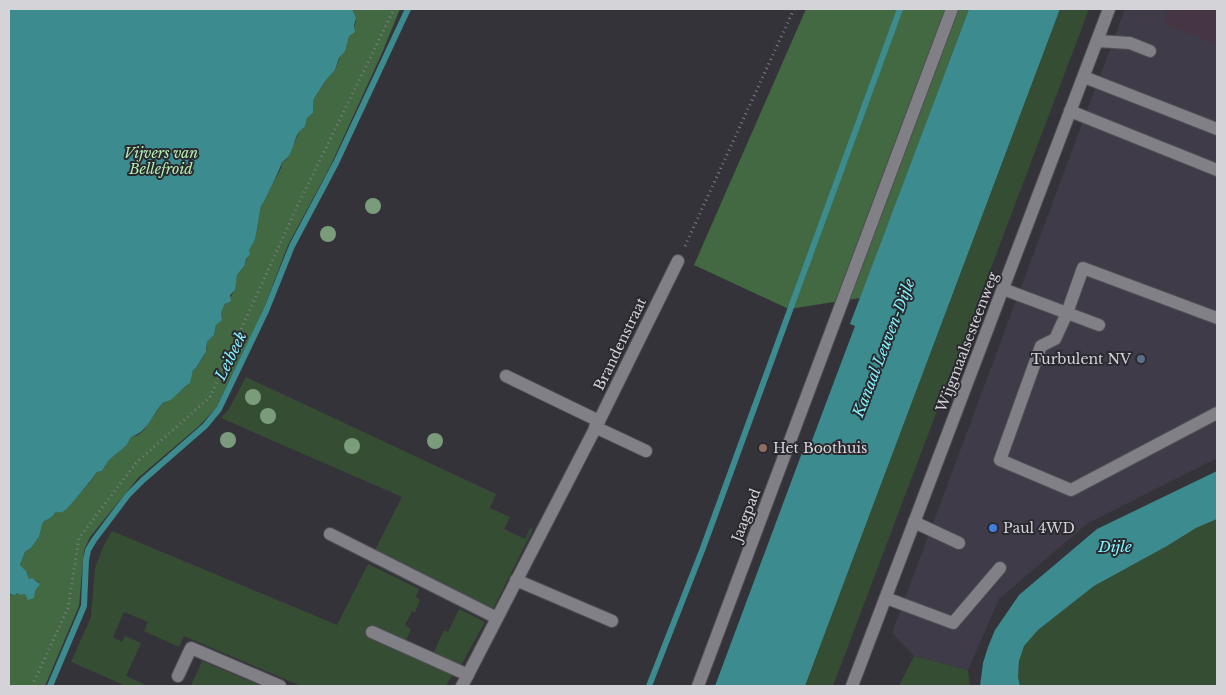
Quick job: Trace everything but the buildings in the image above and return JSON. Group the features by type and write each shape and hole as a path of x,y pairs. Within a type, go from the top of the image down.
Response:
{"street":[{"name":"Jaagpad","path":"698,686 952,9"},
{"name":"Wijgmaalsesteenweg","path":"852,686 1109,9"},
{"path":"1097,41 1130,43 1150,51"},
{"path":"1084,77 1217,129"},
{"path":"1070,111 1217,170"},
{"name":"Brandenstraat","path":"462,686 597,424 678,261"},
{"path":"1217,318 1083,268 1067,313 1055,339 1041,346 1000,460 1071,490 1217,413"},
{"path":"1003,289 1099,325"},
{"path":"506,376 646,451"},
{"path":"914,522 959,543"},
{"path":"330,534 497,618"},
{"path":"886,598 953,623 1000,568"},
{"path":"516,580 612,621"},
{"path":"372,632 468,674"},
{"path":"178,676 191,648 280,686"}],"path":[{"path":"32,686 68,608 79,538 136,463 210,397 296,209 394,9"},
{"path":"678,261 794,9"}],"shaded area":[{"path":"1125,9 1217,9 1217,458 1088,523 999,599 968,670 914,656 892,633"},
{"path":"1168,9 1217,9 1217,44 1164,24"}],"green space":[{"path":"352,9 400,9 330,167 288,245 261,316 216,408 199,426 138,478 90,537 84,550 79,606 45,686 9,686 9,594 26,595 35,590 39,585 39,582 29,579 20,565 25,552 31,548 39,537 43,522 69,505 97,472 102,471 109,460 127,445 131,437 138,435 144,430 161,405 188,385 193,370 204,356 207,342 214,335 216,325 222,317 220,312 233,293 237,275 245,265 250,247 255,240 261,206 281,168 282,162 287,159 300,130 305,127 307,118 313,113 315,97 335,70 348,36 354,28 356,21"},
{"path":"806,9 969,9 860,298 789,309 694,265"},
{"path":"1060,9 1089,9 833,686 805,686"},
{"path":"246,377 496,494 490,508 510,517 504,529 525,539 530,528 533,529 493,609 375,550 402,497 221,418 229,409"},
{"path":"1217,519 1217,686 1020,686 1018,677 1019,661 1024,646 1038,630 1094,586 1196,528"},
{"path":"112,531 337,625 368,564 419,589 416,597 420,600 415,612 412,611 405,625 411,629 406,641 433,654 444,630 448,632 459,609 485,622 456,674 453,673 446,686 301,686 184,636 179,647 144,631 148,622 124,612 113,637 122,642 125,636 141,643 126,676 148,686 126,686 71,662 91,617 95,568"},
{"path":"914,656 968,670 970,686 899,686"},
{"path":"202,661 262,686 191,686"}],"water":[{"name":"Vijvers van Bellefroid","path":"9,9 352,9 356,18 355,32 349,36 345,51 339,58 335,70 315,97 313,113 307,118 305,127 298,134 290,154 282,162 261,206 255,240 249,250 250,254 246,259 245,265 237,275 235,290 230,295 231,301 225,304 221,312 222,320 216,325 214,335 207,342 206,352 193,370 190,383 172,399 162,404 146,427 131,437 127,445 109,460 102,471 97,472 66,509 62,512 56,512 52,517 43,522 39,537 31,548 25,552 20,565 26,571 29,579 32,578 40,584 35,591 34,598 28,600 25,594 9,594"},
{"name":"Kanaal Leuven-Dijle","path":"969,9 1060,9 805,686 715,686 806,442 811,443 855,326 850,324"},
{"name":"Dijle","path":"1217,471 1217,519 1196,528 1094,586 1038,630 1024,646 1019,661 1018,677 1020,686 980,686 983,663 995,630 1019,595 1097,529"}],"waterway":[{"name":"Leibeek","path":"50,686 84,606 88,550 128,495 205,426 219,409 266,311 292,246 336,163 408,9"},
{"path":"649,686 703,548 900,9"}],"place":[{"name":"Turbulent NV","path":"1141,359"},
{"name":"Het Boothuis","path":"763,448"},
{"name":"Paul 4WD","path":"993,528"}]}
